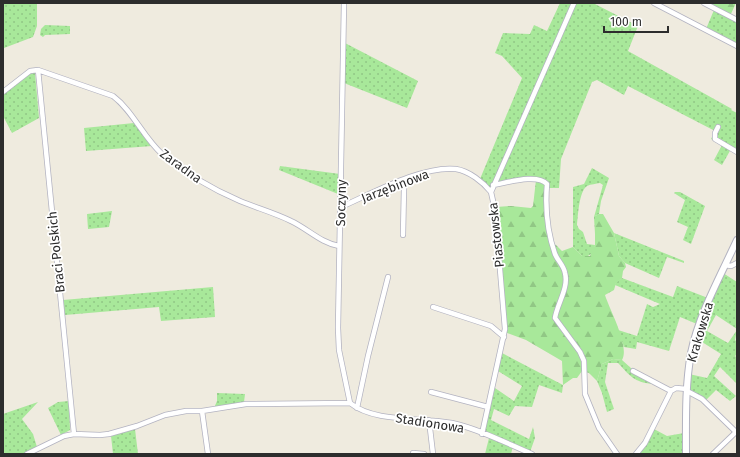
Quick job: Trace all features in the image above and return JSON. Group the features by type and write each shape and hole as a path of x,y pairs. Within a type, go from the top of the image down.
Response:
{"street":[{"name":"Soczyny","path":"344,3 339,350 350,403"},
{"name":"Piastowska","path":"482,434 505,329 496,222 491,192 574,3"},
{"path":"654,3 737,46"},
{"path":"704,3 737,20"},
{"path":"3,92 30,71 38,70"},
{"name":"Zaradna","path":"38,70 113,96 122,103 161,153 180,168 240,201 292,221 331,245 340,246"},
{"name":"Braci Polskich","path":"38,70 74,434"},
{"path":"718,127 715,133 715,139 737,152"},
{"name":"Jarzębinowa","path":"341,208 402,181 421,174 442,169 457,169 485,184 491,192"},
{"path":"493,185 511,181 536,179 540,179 547,184 547,226 555,252 564,269 566,278 555,318 580,352 584,362 585,394 599,428 617,454"},
{"path":"402,181 404,188 403,235"},
{"name":"Krakowska","path":"686,454 687,390 691,352 699,325 737,240"},
{"path":"725,265 737,263"},
{"path":"357,408 368,356 388,277"},
{"path":"432,307 491,326 504,337"},
{"path":"633,371 671,391"},
{"path":"636,454 646,443 671,391 676,388 687,390 702,399 737,432 713,454"},
{"path":"431,392 488,407"},
{"path":"27,454 64,436 74,434 100,435 137,426 165,415 186,411 202,412 246,404 350,403"},
{"name":"Stadionowa","path":"350,403 357,408 376,414 452,423 532,454"},
{"path":"202,412 208,454"},
{"path":"429,420 433,454"},
{"path":"413,453 424,454"}],"green space":[{"path":"3,3 37,3 37,26 33,37 4,48"},
{"path":"560,3 573,3 491,190 480,179 522,78 502,56 495,53 503,33 530,34 534,25 547,31"},
{"path":"576,3 593,3 638,26 628,51 737,113 737,151 716,139 716,133 720,125 718,124 715,131 628,86 624,95 597,80 592,82 561,159 559,188 547,188 541,179 498,184 498,176"},
{"path":"706,3 736,3 730,16"},
{"path":"714,10 737,22 737,44 706,29"},
{"path":"45,25 70,26 70,34 45,35 43,37 40,35 41,29"},
{"path":"345,43 418,81 407,108 344,83"},
{"path":"31,72 35,73 39,118 12,133 3,116 3,94"},
{"path":"134,123 152,146 86,151 84,128"},
{"path":"715,131 715,140 731,149 722,165 714,160 722,145 711,139"},
{"path":"280,166 340,174 338,194 279,170"},
{"path":"592,168 609,178 601,201 599,214 595,216 595,234 594,217 603,185 600,183 592,184 587,186 582,193 578,210 577,225 583,232 587,244 595,245 593,253 586,257 582,256 573,247 573,187 584,184"},
{"path":"536,180 546,185 551,244 556,245 562,251 573,247 582,256 590,256 595,245 595,216 603,214 614,233 619,256 625,263 626,267 623,271 622,278 616,283 614,290 605,295 618,328 624,354 622,360 613,359 602,364 597,381 589,373 582,371 577,378 573,378 563,385 562,361 526,340 507,333 496,207 511,206 531,208 533,206"},
{"path":"680,192 705,206 691,244 683,240 688,227 677,222 685,200 674,193"},
{"path":"112,211 109,227 88,229 87,214"},
{"path":"614,233 684,261 684,263 667,257 659,278 625,263 619,256"},
{"path":"723,273 737,282 737,329 716,315 707,331 728,343 737,330 735,340 737,342 737,354 735,356 737,358 737,384 720,367 714,376 736,396 730,401 716,390 705,401 688,390 689,374 707,378 721,354 702,342 694,348 701,326"},
{"path":"622,278 673,297 677,286 708,298 697,324 680,317 669,351 637,342 636,349 624,347 618,330 637,336 647,304 653,307 660,304 615,285 616,282"},
{"path":"213,287 215,317 161,321 159,307 65,315 63,300"},
{"path":"502,353 563,385 562,393 539,385 532,407 515,406 509,416 494,409 491,420 529,439 533,427 535,438 530,452 487,433 485,427 495,388 514,401 522,386 498,371"},
{"path":"613,359 622,360 632,369 632,372 652,384 636,380 618,363 608,363 605,382 614,409 607,412 597,381 602,364"},
{"path":"217,393 245,394 244,402 214,408 217,401"},
{"path":"69,401 70,430 61,435 48,408 58,402"},
{"path":"38,402 22,419 33,434 37,447 23,454 3,454 3,414"},
{"path":"135,429 138,454 113,454 111,436"},
{"path":"654,429 667,436 684,433 683,454 637,454"},
{"path":"489,438 513,446 511,454 485,454"}]}
